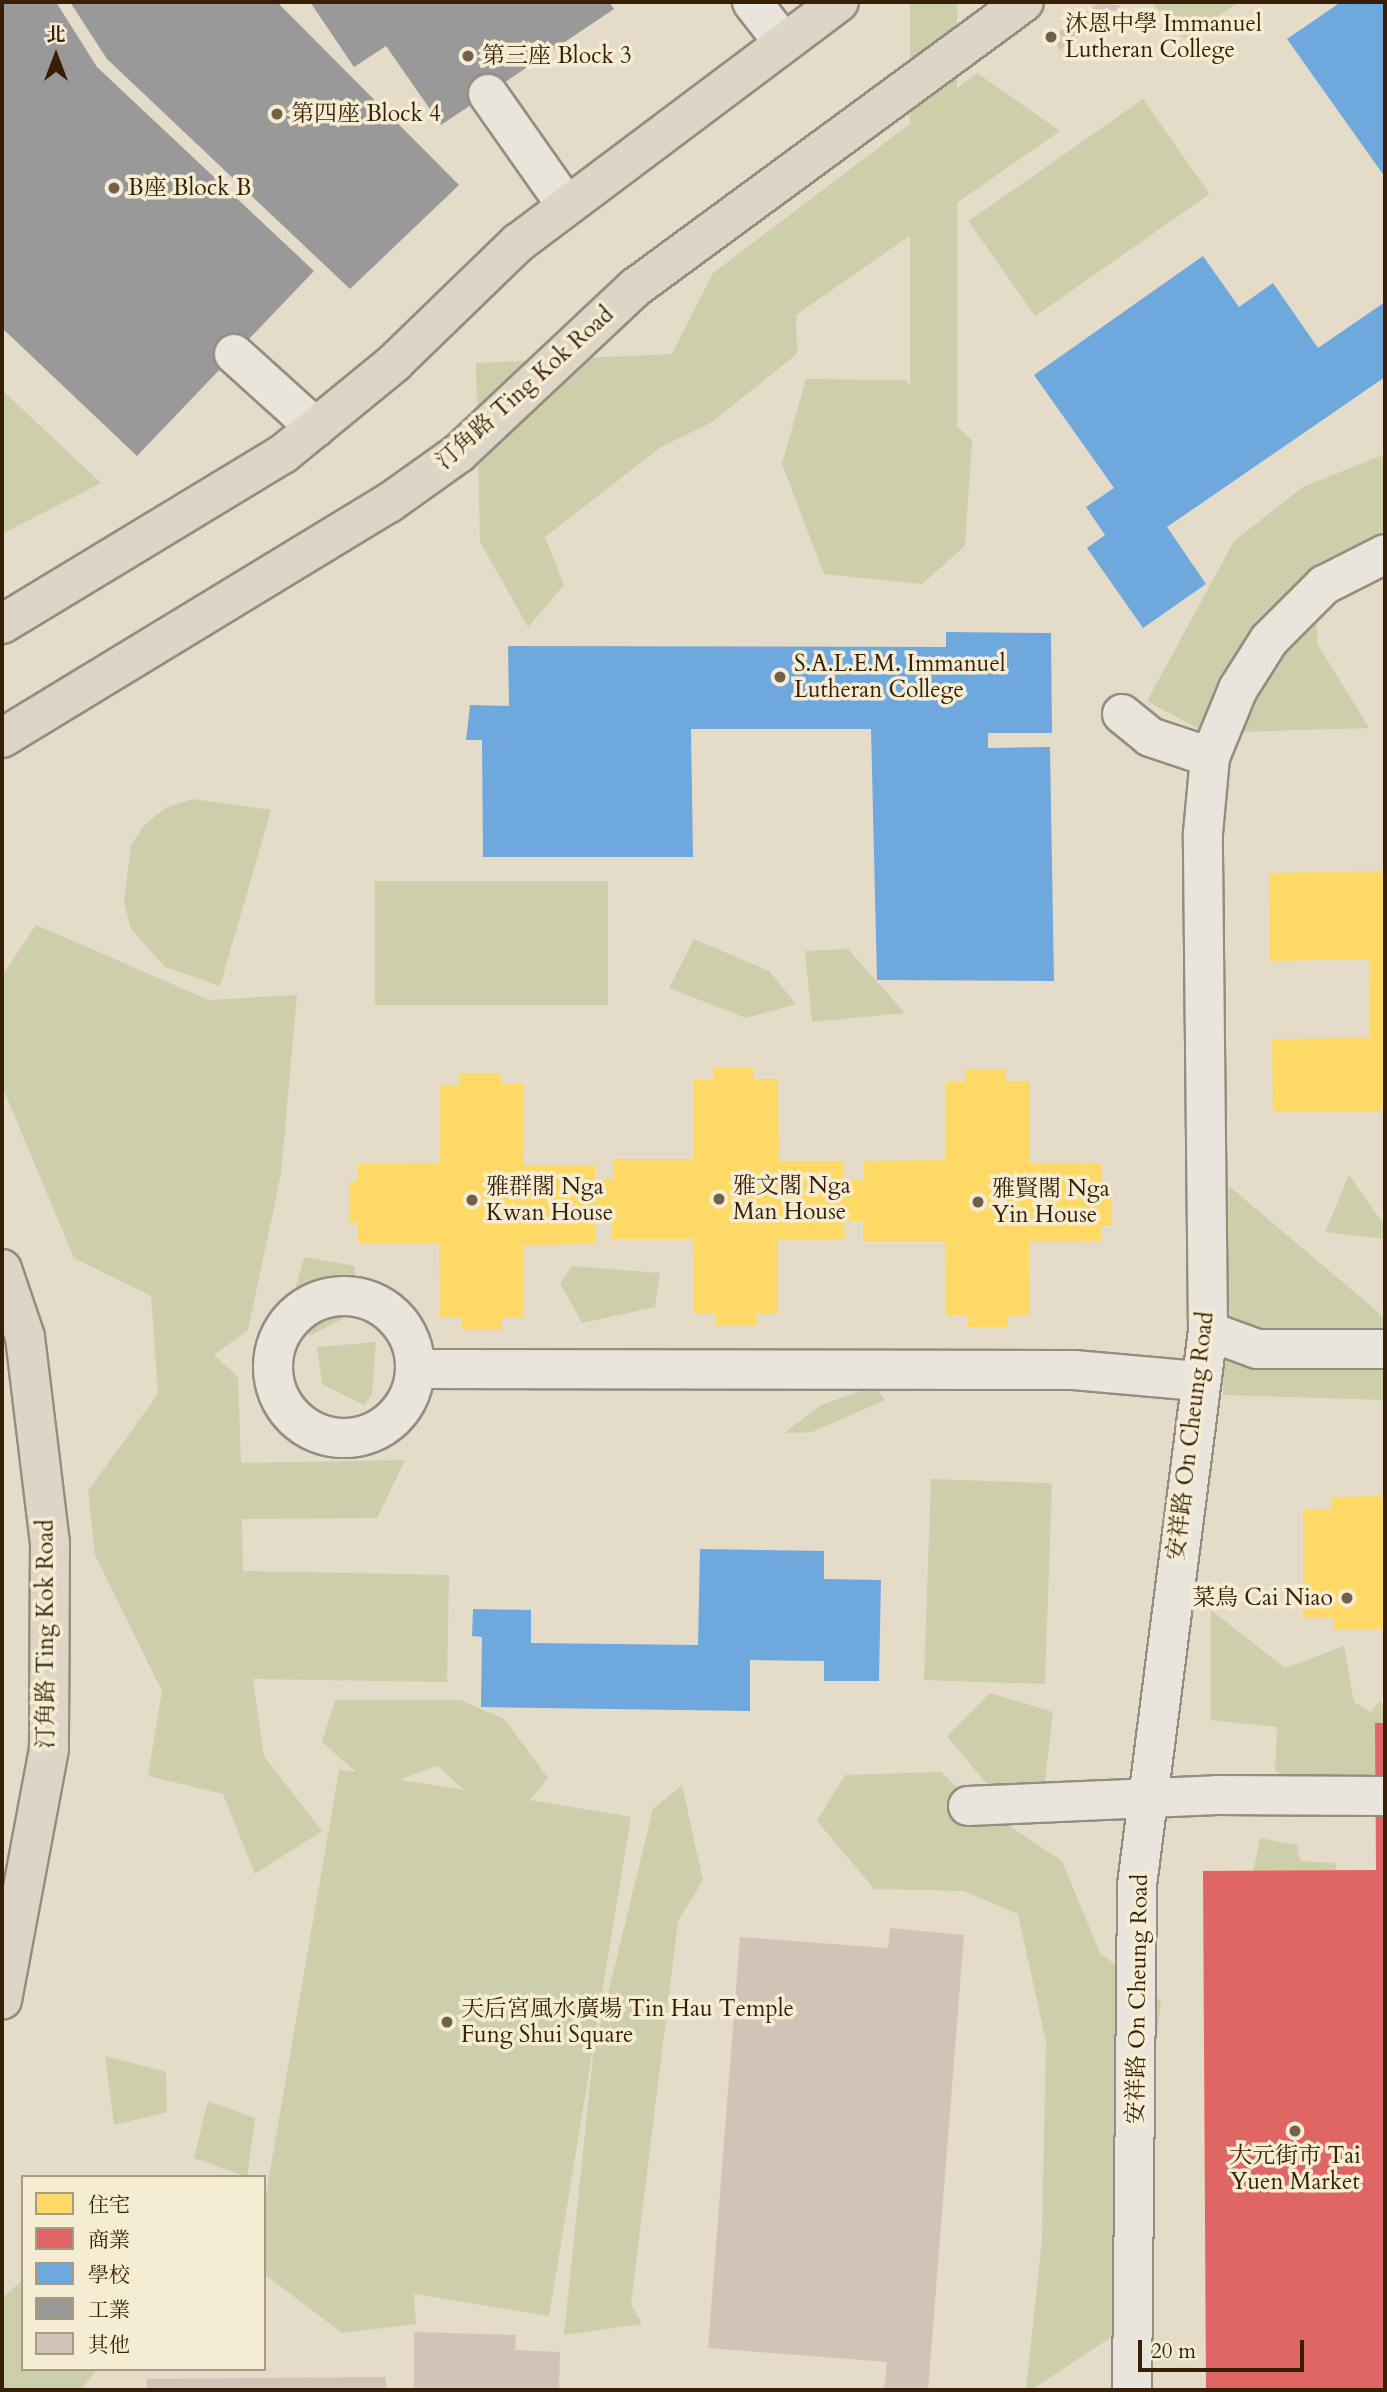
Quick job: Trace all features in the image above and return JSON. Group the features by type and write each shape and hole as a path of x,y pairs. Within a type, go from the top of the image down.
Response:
{"main road":[{"path":"2,624 316,428 566,205 839,2"},
{"name":"汀角路 Ting Kok Road","path":"2,738 449,460 636,287 1024,2"},
{"name":"汀角路 Ting Kok Road","path":"2,1269 24,1337 50,1543 48,1749 2,2000"}],"street":[{"path":"752,2 783,42"},
{"path":"488,94 566,205"},
{"path":"234,354 316,428"},
{"name":"安祥路 On Cheung Road","path":"1132,2390 1138,1885 1152,1801 1198,1381 1208,1331 1203,833 1210,757 1238,690 1269,640 1324,585 1385,554"},
{"path":"1122,714 1150,737 1210,757"},
{"path":"1208,1331 1257,1349 1385,1349"},
{"path":"416,1369 1074,1370 1198,1381"},
{"path":"968,1806 1152,1801 1217,1795 1385,1796"}],"green space":[{"path":"910,2 957,2 957,446 910,446"},
{"path":"1151,2 1239,2 1185,39"},
{"path":"977,73 1060,131 796,315 797,354 712,422 661,447 545,537 564,585 528,627 480,542 476,363 672,354 713,273"},
{"path":"1143,99 1210,194 1035,316 969,221"},
{"path":"806,379 905,380 972,440 965,546 922,584 824,574 782,464"},
{"path":"2,390 101,483 2,534"},
{"path":"1385,454 1385,530 1317,574 1317,643 1369,728 1206,733 1147,701 1234,541 1303,487"},
{"path":"193,799 271,810 220,986 165,967 131,929 124,902 131,846 144,825 167,807"},
{"path":"375,881 608,881 608,1005 375,1005"},
{"path":"36,925 209,1000 297,995 281,1174 248,1330 214,1355 238,1377 241,1463 405,1460 377,1518 242,1519 243,1571 449,1575 447,1682 253,1679 264,1756 322,1831 255,1874 223,1794 148,1776 162,1691 95,1555 88,1491 158,1394 151,1296 74,1258 2,1086 2,976"},
{"path":"694,939 769,971 796,1004 746,1018 669,988"},
{"path":"848,949 905,1013 812,1022 805,951"},
{"path":"1349,1175 1385,1226 1385,1239 1325,1232"},
{"path":"1229,1186 1385,1318 1385,1400 1223,1395"},
{"path":"304,1257 355,1266 352,1314 309,1336 294,1295"},
{"path":"572,1266 660,1273 655,1307 582,1323 560,1283"},
{"path":"376,1342 372,1395 364,1405 322,1384 317,1347"},
{"path":"875,1386 885,1400 812,1432 784,1433 821,1405"},
{"path":"931,1479 1052,1483 1045,1684 924,1680"},
{"path":"1211,1610 1285,1668 1344,1646 1354,1702 1371,1712 1380,1701 1385,1709 1385,1784 1338,1808 1275,1771 1277,1727 1211,1720"},
{"path":"990,1693 1053,1712 1044,1789 997,1796 947,1736"},
{"name":"天后宮風水廣場 Tin Hau Temple Fung Shui Square","path":"335,1700 460,1700 504,1719 548,1778 530,1800 631,1817 549,2316 414,2294 416,2324 342,2333 266,2276 266,2194 339,1770 356,1772 322,1742","holes":["438,1766 464,1790 401,1780"]},
{"path":"941,1772 972,1801 1062,1861 1100,1953 1161,2001 1125,2328 1031,2390 1026,2390 1042,2239 1046,2042 1018,1914 964,1891 874,1889 817,1821 845,1775"},
{"path":"682,1785 703,1880 678,1921 631,2304 642,2324 564,2335 593,2055 653,1809"},
{"path":"1260,1838 1297,1845 1300,1861 1335,1863 1342,1886 1249,1889"},
{"path":"105,2056 166,2072 167,2112 114,2125"},
{"path":"208,2101 255,2118 247,2175 194,2158"},
{"path":"21,2282 21,2371 95,2371 81,2390 2,2390 2,2298"}],"building: 住宅":[{"path":"1385,871 1385,1111 1273,1112 1272,1039 1370,1038 1369,959 1270,961 1269,873"},
{"path":"714,1068 754,1068 754,1079 778,1079 779,1161 844,1161 844,1180 864,1180 864,1161 946,1160 946,1082 965,1082 965,1070 1006,1070 1006,1081 1030,1081 1030,1163 1101,1163 1101,1184 1112,1184 1112,1225 1101,1225 1101,1241 1029,1242 1030,1316 1008,1316 1008,1327 968,1327 968,1315 946,1315 945,1241 863,1241 863,1221 844,1221 845,1240 778,1240 778,1314 756,1314 757,1325 716,1326 716,1313 694,1314 693,1239 612,1239 612,1217 595,1217 595,1244 523,1245 524,1318 502,1318 502,1330 462,1330 462,1318 440,1318 439,1244 358,1244 358,1222 349,1223 349,1182 358,1182 358,1164 440,1163 440,1085 459,1085 459,1073 500,1073 501,1084 524,1084 524,1166 595,1166 595,1179 613,1179 613,1159 694,1159 694,1080 714,1080"},
{"path":"1385,1496 1385,1629 1333,1630 1333,1618 1303,1618 1303,1510 1331,1509 1331,1497"},
{"name":"大元街市 Tai Yuen Market","path":"1376,1870 1379,2373 1385,2373 1385,2390 1206,2390 1203,1871"},
{"path":"264,2379 289,2379 289,2390 264,2390"},
{"path":"221,2380 246,2380 246,2390 221,2390"}],"building: 商業":[{"name":"大元街市 Tai Yuen Market","path":"1375,1723 1385,1723 1385,2390 1206,2390 1203,1871 1376,1870"}],"building: 學校":[{"path":"1341,2 1385,2 1385,177 1287,39"},
{"path":"1203,256 1239,307 1273,283 1318,348 1385,302 1385,377 1167,527 1206,584 1143,628 1087,548 1105,535 1086,507 1114,488 1034,375"},
{"path":"946,632 1051,633 1052,733 988,733 988,748 1050,747 1054,981 877,980 871,729 691,729 693,857 483,857 482,740 466,740 470,705 509,706 508,646 946,647"},
{"path":"700,1549 824,1551 824,1579 881,1580 879,1681 824,1681 824,1661 750,1660 750,1711 481,1707 482,1637 472,1636 473,1609 531,1610 531,1643 698,1645"}],"building: 工業":[{"name":"B座 Block B","path":"2,2 56,2 97,67 314,271 137,456 2,328"},
{"name":"第四座 Block 4","path":"70,2 277,2 459,185 350,289 107,59"},
{"name":"第三座 Block 3","path":"310,2 609,2 614,9 441,125 386,46 354,67"}],"building: 其他":[{"path":"1100,2 1121,6 1060,50 1051,37"},
{"path":"890,1928 964,1935 928,2390 884,2390 887,2362 708,2348 740,1937 888,1948"},
{"path":"414,2332 516,2335 515,2350 560,2352 559,2390 414,2390"},
{"path":"386,2377 386,2390 147,2390 147,2379"}],"place":[{"name":"沐恩中學 Immanuel Lutheran College","path":"1051,37"},
{"name":"第三座 Block 3","path":"468,56"},
{"name":"第四座 Block 4","path":"277,114"},
{"name":"B座 Block B","path":"114,188"},
{"name":"S.A.L.E.M. Immanuel Lutheran College","path":"780,677"},
{"name":"雅文閣 Nga Man House","path":"719,1199"},
{"name":"雅群閣 Nga Kwan House","path":"472,1200"},
{"name":"雅賢閣 Nga Yin House","path":"978,1202"},
{"name":"菜鳥 Cai Niao","path":"1347,1598"},
{"name":"天后宮風水廣場 Tin Hau Temple Fung Shui Square","path":"447,2022"},
{"name":"大元街市 Tai Yuen Market","path":"1295,2131"}]}
